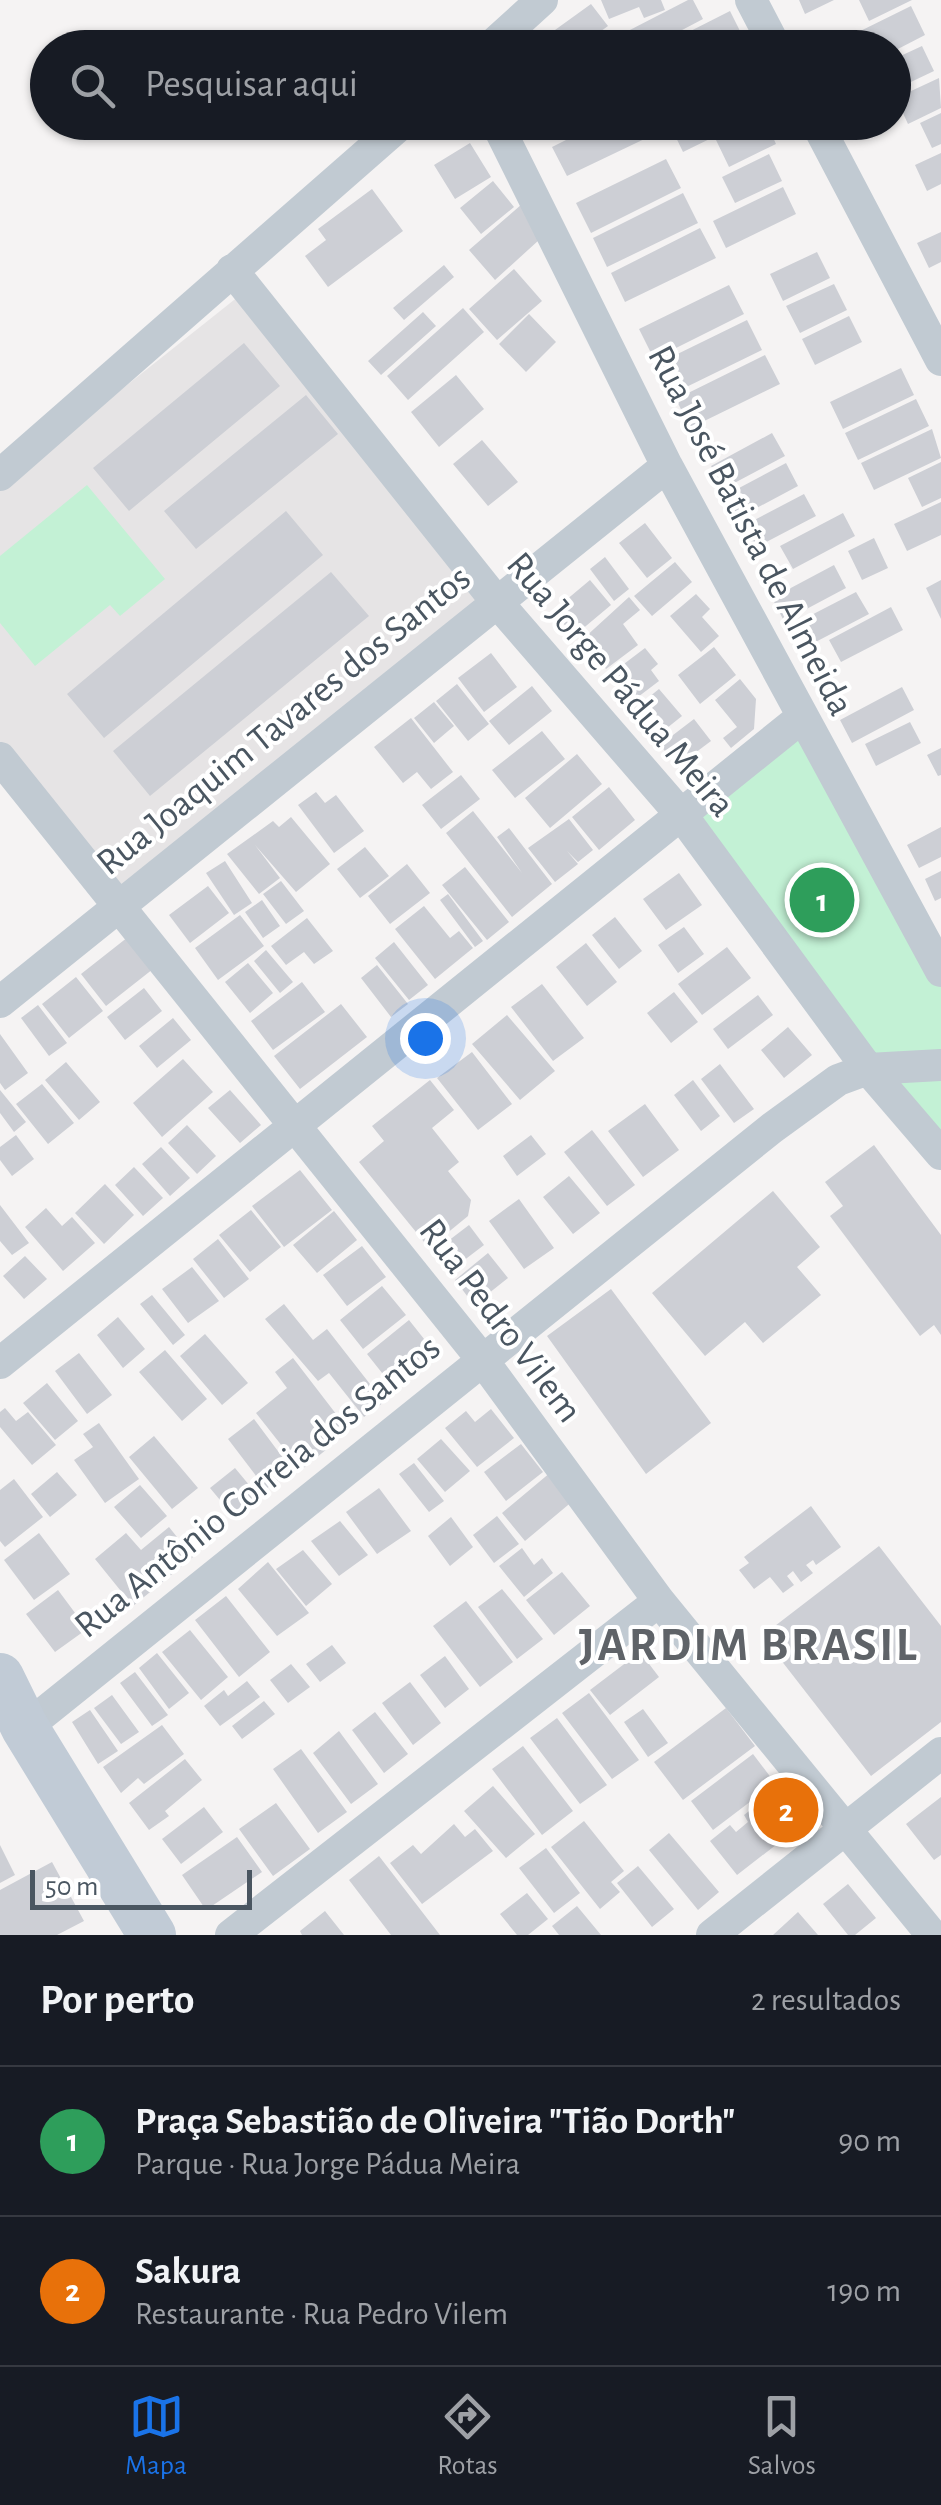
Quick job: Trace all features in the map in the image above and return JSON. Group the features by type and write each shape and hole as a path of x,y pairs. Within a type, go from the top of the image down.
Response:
{"street":[{"path":"509,30 542,0"},
{"path":"751,0 767,30"},
{"path":"0,475 382,140"},
{"name":"Rua José Batista de Almeida","path":"505,140 667,466 941,971"},
{"path":"825,140 941,360"},
{"name":"Rua Jorge Pádua Meira","path":"232,270 496,601 683,817 868,1069 941,1154"},
{"name":"Rua Joaquim Tavares dos Santos","path":"0,1002 667,466"},
{"path":"0,1364 801,718"},
{"name":"Rua Pedro Vilem","path":"0,758 481,1358 659,1601 932,1935"},
{"name":"Rua Antônio Correia dos Santos","path":"25,1728 481,1358 838,1080 868,1069 941,1064"},
{"path":"231,1935 659,1601"},
{"path":"0,1677 25,1728 152,1935"},
{"path":"712,1935 941,1754"}],"shaded area":[{"path":"239,296 496,601 113,901 0,758 0,486"}],"green space":[{"path":"87,485 165,579 120,616 110,605 35,666 0,623 0,556"},
{"path":"800,726 941,981 941,1060 870,1063 688,818"},
{"path":"941,1069 941,1149 876,1074"}],"building":[{"path":"601,0 661,0 665,10 644,18 639,7 609,19"},
{"path":"688,0 693,0 703,19 682,30 630,30"},
{"path":"799,0 834,0 805,14"},
{"path":"859,0 912,0 869,21"},
{"path":"591,4 608,26 603,30 555,30"},
{"path":"911,6 925,35 911,42 911,30 862,30"},
{"path":"730,11 740,30 693,30"},
{"path":"922,46 934,71 911,82 911,51"},
{"path":"939,78 941,108 911,123 911,91"},
{"path":"941,113 941,144 932,148 920,123"},
{"path":"566,140 642,140 567,176 552,147"},
{"path":"677,140 708,140 683,152"},
{"path":"716,140 774,140 776,144 729,167"},
{"path":"470,143 491,177 455,199 434,165"},
{"path":"941,153 941,184 927,191 915,165"},
{"path":"769,154 782,181 735,203 722,177"},
{"path":"666,159 681,188 591,233 576,203"},
{"path":"493,181 514,207 481,234 460,208"},
{"path":"783,187 796,214 726,248 713,221"},
{"path":"372,189 403,231 328,287 305,256 326,240 318,229"},
{"path":"683,193 698,223 607,267 593,238"},
{"path":"522,204 539,240 495,280 469,250"},
{"path":"700,228 716,258 625,302 611,273"},
{"path":"941,232 941,262 929,268 917,243"},
{"path":"817,252 830,278 783,301 770,274"},
{"path":"444,265 454,277 404,320 393,308"},
{"path":"514,269 542,301 497,340 469,309"},
{"path":"834,284 847,310 800,333 786,306"},
{"path":"729,285 744,314 654,359 639,329"},
{"path":"463,308 484,332 408,400 387,376"},
{"path":"423,312 436,326 381,375 368,361"},
{"path":"529,314 556,342 526,372 499,344"},
{"path":"849,316 862,342 815,365 802,339"},
{"path":"747,320 762,350 672,394 657,364"},
{"path":"244,343 280,386 129,511 93,468"},
{"path":"765,355 780,384 690,428 676,399"},
{"path":"901,368 914,395 843,429 830,402"},
{"path":"456,375 484,409 439,447 411,412"},
{"path":"306,395 338,434 196,549 164,511"},
{"path":"916,399 929,426 858,460 845,433"},
{"path":"932,429 941,458 874,490 861,463"},
{"path":"772,433 785,456 723,489 711,466"},
{"path":"482,440 518,482 488,506 453,464"},
{"path":"941,462 941,498 922,507 908,478"},
{"path":"786,463 798,486 736,519 724,496"},
{"path":"804,494 816,516 753,549 741,527"},
{"path":"941,502 941,535 907,551 894,524"},
{"path":"286,511 323,555 104,738 67,694"},
{"path":"843,513 855,536 793,569 780,546"},
{"path":"645,523 672,558 647,578 619,543"},
{"path":"874,538 888,568 862,580 848,551"},
{"path":"605,557 629,589 614,601 590,569"},
{"path":"675,562 692,582 652,616 634,596"},
{"path":"834,565 846,588 784,621 772,598"},
{"path":"331,572 369,616 150,796 113,751"},
{"path":"590,580 611,605 574,636 553,611"},
{"path":"941,580 941,619 926,588"},
{"path":"856,592 869,614 806,647 794,624"},
{"path":"696,594 710,609 702,617 719,636 701,652 670,616"},
{"path":"629,597 640,610 623,624 638,645 606,669 583,639"},
{"path":"891,607 903,630 841,662 829,640"},
{"path":"714,647 736,675 700,704 678,675"},
{"path":"645,648 658,664 651,670 659,681 634,700 612,673"},
{"path":"491,653 517,687 484,712 458,678"},
{"path":"740,679 756,699 754,729 731,748 723,738 737,727 715,700"},
{"path":"457,684 489,724 468,741 436,701"},
{"path":"532,686 552,711 509,745 489,721"},
{"path":"902,687 914,710 852,743 840,720"},
{"path":"659,689 682,716 657,736 634,709"},
{"path":"434,702 454,726 434,743 414,718"},
{"path":"411,718 453,772 431,789 417,772 403,783 374,747"},
{"path":"694,719 711,741 687,759 697,771 687,778 660,745"},
{"path":"910,722 921,743 876,766 865,744"},
{"path":"542,731 565,759 515,798 492,770"},
{"path":"941,748 941,775 938,776 927,755"},
{"path":"577,754 602,784 550,828 525,798"},
{"path":"461,775 480,799 441,829 422,805"},
{"path":"609,787 635,820 599,850 572,817"},
{"path":"316,792 325,803 336,795 364,831 334,853 298,805"},
{"path":"473,811 522,873 497,837 509,828 552,884 512,917 446,833"},
{"path":"291,817 330,864 296,892 255,845 280,878 259,894 227,854 273,821 279,827"},
{"path":"569,819 593,850 578,862 567,851 578,864 555,882 528,848"},
{"path":"941,827 941,857 919,868 907,845"},
{"path":"365,847 389,876 360,898 337,869"},
{"path":"225,861 252,903 234,915 206,873"},
{"path":"407,864 430,893 390,924 368,896"},
{"path":"465,867 509,922 487,940 442,885"},
{"path":"941,871 941,898 935,901 925,879"},
{"path":"679,873 702,905 666,930 643,899"},
{"path":"281,881 304,911 286,924 263,894"},
{"path":"208,886 229,913 190,943 169,915"},
{"path":"448,894 483,941 475,947 440,900"},
{"path":"262,900 280,926 263,938 245,912"},
{"path":"424,906 450,938 459,931 473,948 435,979 395,929"},
{"path":"240,915 264,946 218,980 195,948"},
{"path":"615,917 642,951 619,969 592,935"},
{"path":"307,918 333,951 314,964 304,952 286,965 271,946"},
{"path":"684,927 704,954 678,973 658,945"},
{"path":"128,937 153,969 106,1006 81,974"},
{"path":"394,942 428,985 409,1000 375,958"},
{"path":"586,943 617,982 587,1006 556,967"},
{"path":"727,947 751,978 702,1015 678,984"},
{"path":"266,950 293,982 280,993 254,961"},
{"path":"248,963 273,993 250,1013 225,982"},
{"path":"377,965 408,1004 391,1017 361,978"},
{"path":"76,977 103,1011 69,1038 42,1004"},
{"path":"302,982 325,1012 273,1050 251,1021"},
{"path":"542,984 584,1038 553,1061 511,1007"},
{"path":"144,988 162,1011 125,1040 107,1017"},
{"path":"674,992 698,1022 671,1043 647,1013"},
{"path":"758,995 773,1015 728,1049 713,1029"},
{"path":"341,1004 367,1037 300,1089 274,1056"},
{"path":"38,1005 67,1043 49,1056 21,1018"},
{"path":"507,1015 555,1071 520,1100 472,1044"},
{"path":"173,1018 191,1040 157,1068 139,1046"},
{"path":"788,1027 812,1055 784,1078 761,1050"},
{"path":"0,1034 28,1073 5,1090 0,1083"},
{"path":"472,1052 512,1104 478,1130 437,1078"},
{"path":"183,1059 213,1092 162,1137 133,1103"},
{"path":"66,1062 100,1102 79,1120 45,1080"},
{"path":"720,1064 754,1109 734,1123 701,1079"},
{"path":"430,1080 454,1110 432,1128 459,1162 448,1171 471,1200 468,1216 429,1248 359,1162 384,1141 372,1126"},
{"path":"693,1080 720,1116 701,1131 674,1095"},
{"path":"42,1084 74,1123 48,1144 16,1104"},
{"path":"0,1090 26,1122 14,1132 0,1113"},
{"path":"230,1090 261,1125 240,1143 208,1108"},
{"path":"645,1104 679,1150 643,1177 608,1131"},
{"path":"187,1125 216,1156 197,1174 168,1143"},
{"path":"592,1130 635,1185 607,1206 564,1152"},
{"path":"16,1135 34,1159 12,1176 0,1160 0,1147"},
{"path":"531,1135 546,1154 517,1176 503,1156"},
{"path":"874,1145 941,1235 941,1335 934,1325 920,1336 830,1216 843,1206 825,1182"},
{"path":"161,1147 190,1178 170,1196 142,1164"},
{"path":"134,1167 163,1198 143,1216 115,1185"},
{"path":"300,1170 332,1210 284,1247 252,1206"},
{"path":"569,1176 600,1213 573,1234 543,1197"},
{"path":"105,1184 134,1215 104,1244 75,1213"},
{"path":"773,1191 820,1247 797,1267 821,1295 763,1343 745,1322 705,1356 652,1293"},
{"path":"519,1199 554,1248 524,1269 489,1221"},
{"path":"0,1205 29,1243 12,1255 0,1241"},
{"path":"46,1208 62,1226 72,1217 95,1243 63,1271 25,1227"},
{"path":"251,1210 281,1247 250,1272 219,1235"},
{"path":"334,1211 357,1240 317,1273 293,1245"},
{"path":"469,1225 484,1245 450,1271 435,1251"},
{"path":"218,1239 249,1279 224,1298 193,1259"},
{"path":"362,1246 386,1277 347,1306 323,1275"},
{"path":"488,1253 508,1278 474,1305 455,1280"},
{"path":"25,1256 47,1279 24,1299 3,1276"},
{"path":"192,1267 219,1301 188,1323 162,1289"},
{"path":"382,1286 406,1315 363,1349 340,1320"},
{"path":"611,1289 711,1423 646,1474 547,1336"},
{"path":"152,1295 185,1335 173,1345 140,1304"},
{"path":"284,1304 313,1340 327,1329 384,1402 364,1417 329,1373 318,1381 265,1319"},
{"path":"118,1317 145,1349 123,1368 97,1335"},
{"path":"409,1320 432,1349 390,1383 367,1354"},
{"path":"205,1334 248,1383 222,1405 180,1356"},
{"path":"165,1350 207,1399 182,1421 139,1372"},
{"path":"79,1353 112,1395 87,1414 55,1371"},
{"path":"293,1358 343,1423 325,1437 332,1445 301,1470 256,1413 287,1388 275,1372"},
{"path":"47,1383 78,1421 55,1440 23,1403"},
{"path":"5,1408 16,1421 28,1412 56,1445 32,1465 0,1427 0,1412"},
{"path":"491,1409 514,1438 477,1467 445,1428 466,1411 475,1422"},
{"path":"254,1419 292,1470 266,1489 228,1439"},
{"path":"99,1423 139,1479 105,1503 74,1460 93,1447 83,1434"},
{"path":"154,1436 198,1488 172,1509 129,1457"},
{"path":"441,1439 470,1471 445,1492 417,1459"},
{"path":"521,1444 543,1472 506,1501 484,1472"},
{"path":"414,1463 444,1501 429,1512 399,1474"},
{"path":"235,1468 260,1498 235,1518 210,1488"},
{"path":"57,1472 77,1495 50,1517 31,1494"},
{"path":"551,1472 574,1500 525,1541 502,1513"},
{"path":"14,1479 43,1517 5,1547 0,1541 0,1490"},
{"path":"140,1485 167,1516 141,1538 114,1507"},
{"path":"379,1488 411,1531 377,1554 346,1512"},
{"path":"811,1506 841,1547 816,1565 813,1560 806,1565 813,1573 801,1582 793,1571 787,1576 794,1585 783,1593 770,1577 754,1589 739,1570 749,1563 744,1557"},
{"path":"497,1516 519,1544 494,1563 473,1535"},
{"path":"451,1517 473,1547 450,1566 428,1536"},
{"path":"340,1521 368,1555 339,1576 311,1541"},
{"path":"169,1527 193,1557 133,1606 95,1559 126,1533 141,1550"},
{"path":"39,1533 70,1574 34,1600 4,1560"},
{"path":"879,1546 941,1626 941,1722 871,1776 777,1655 785,1649 771,1629"},
{"path":"522,1548 534,1565 542,1558 553,1573 524,1597 499,1566"},
{"path":"303,1550 332,1584 306,1606 276,1569"},
{"path":"268,1562 309,1613 277,1636 238,1589"},
{"path":"562,1572 590,1606 554,1635 526,1600"},
{"path":"502,1589 543,1639 517,1659 478,1607"},
{"path":"58,1590 87,1629 55,1652 26,1614"},
{"path":"226,1596 270,1652 239,1677 195,1620"},
{"path":"466,1601 513,1662 480,1687 433,1626"},
{"path":"190,1630 228,1677 201,1700 162,1652"},
{"path":"332,1645 346,1663 320,1682 306,1664"},
{"path":"640,1652 659,1677 610,1715 590,1690"},
{"path":"157,1653 189,1693 169,1709 139,1668"},
{"path":"445,1656 469,1689 445,1708 420,1675"},
{"path":"291,1664 310,1687 288,1703 270,1680"},
{"path":"135,1672 168,1715 152,1726 120,1683"},
{"path":"247,1681 260,1697 220,1726 204,1706 224,1690 228,1696"},
{"path":"410,1682 441,1723 413,1745 382,1703"},
{"path":"589,1693 639,1760 612,1779 562,1713"},
{"path":"112,1695 139,1732 121,1744 94,1708"},
{"path":"264,1701 275,1714 242,1739 232,1726"},
{"path":"726,1708 755,1746 683,1800 654,1762"},
{"path":"643,1709 668,1743 648,1757 624,1722"},
{"path":"90,1710 118,1751 98,1764 72,1722"},
{"path":"375,1712 408,1754 384,1773 352,1730"},
{"path":"557,1718 607,1785 580,1804 530,1738"},
{"path":"162,1725 184,1754 144,1784 138,1778 121,1793 103,1767"},
{"path":"339,1731 378,1784 351,1804 313,1753"},
{"path":"523,1746 573,1811 542,1835 492,1769"},
{"path":"301,1749 347,1812 318,1833 273,1769"},
{"path":"753,1754 775,1783 713,1830 691,1801"},
{"path":"185,1759 202,1780 165,1811 169,1816 149,1830 129,1803"},
{"path":"785,1783 812,1817 737,1875 710,1841 730,1825 736,1832 748,1822 744,1815"},
{"path":"493,1786 535,1834 506,1858 464,1811"},
{"path":"941,1797 941,1855 934,1860 906,1824"},
{"path":"276,1803 310,1849 273,1876 239,1829"},
{"path":"204,1807 223,1832 181,1864 162,1839"},
{"path":"584,1821 624,1871 611,1882 620,1892 600,1909 551,1847"},
{"path":"454,1824 465,1837 475,1829 493,1851 422,1904 390,1863 413,1845 421,1854"},
{"path":"669,1833 719,1892 698,1910 649,1850"},
{"path":"237,1837 262,1872 206,1910 182,1875"},
{"path":"0,1845 15,1875 0,1883"},
{"path":"546,1848 580,1893 554,1913 519,1868"},
{"path":"379,1856 440,1935 391,1935 349,1880"},
{"path":"52,1862 84,1921 57,1935 0,1935 0,1890"},
{"path":"638,1866 674,1909 652,1927 617,1883"},
{"path":"848,1884 876,1918 855,1935 848,1935 823,1904"},
{"path":"527,1893 548,1919 528,1935 517,1935 500,1914"},
{"path":"577,1906 601,1935 559,1935 552,1926"},
{"path":"325,1911 344,1935 302,1935 300,1931"},
{"path":"798,1912 818,1935 773,1935"}],"place":[{"name":"Praça Sebastião de Oliveira \"Tião Dorth\"","path":"822,900"},
{"name":"Sakura","path":"786,1810"}],"district":[{"name":"JARDIM BRASIL","path":"749,1646"}]}
